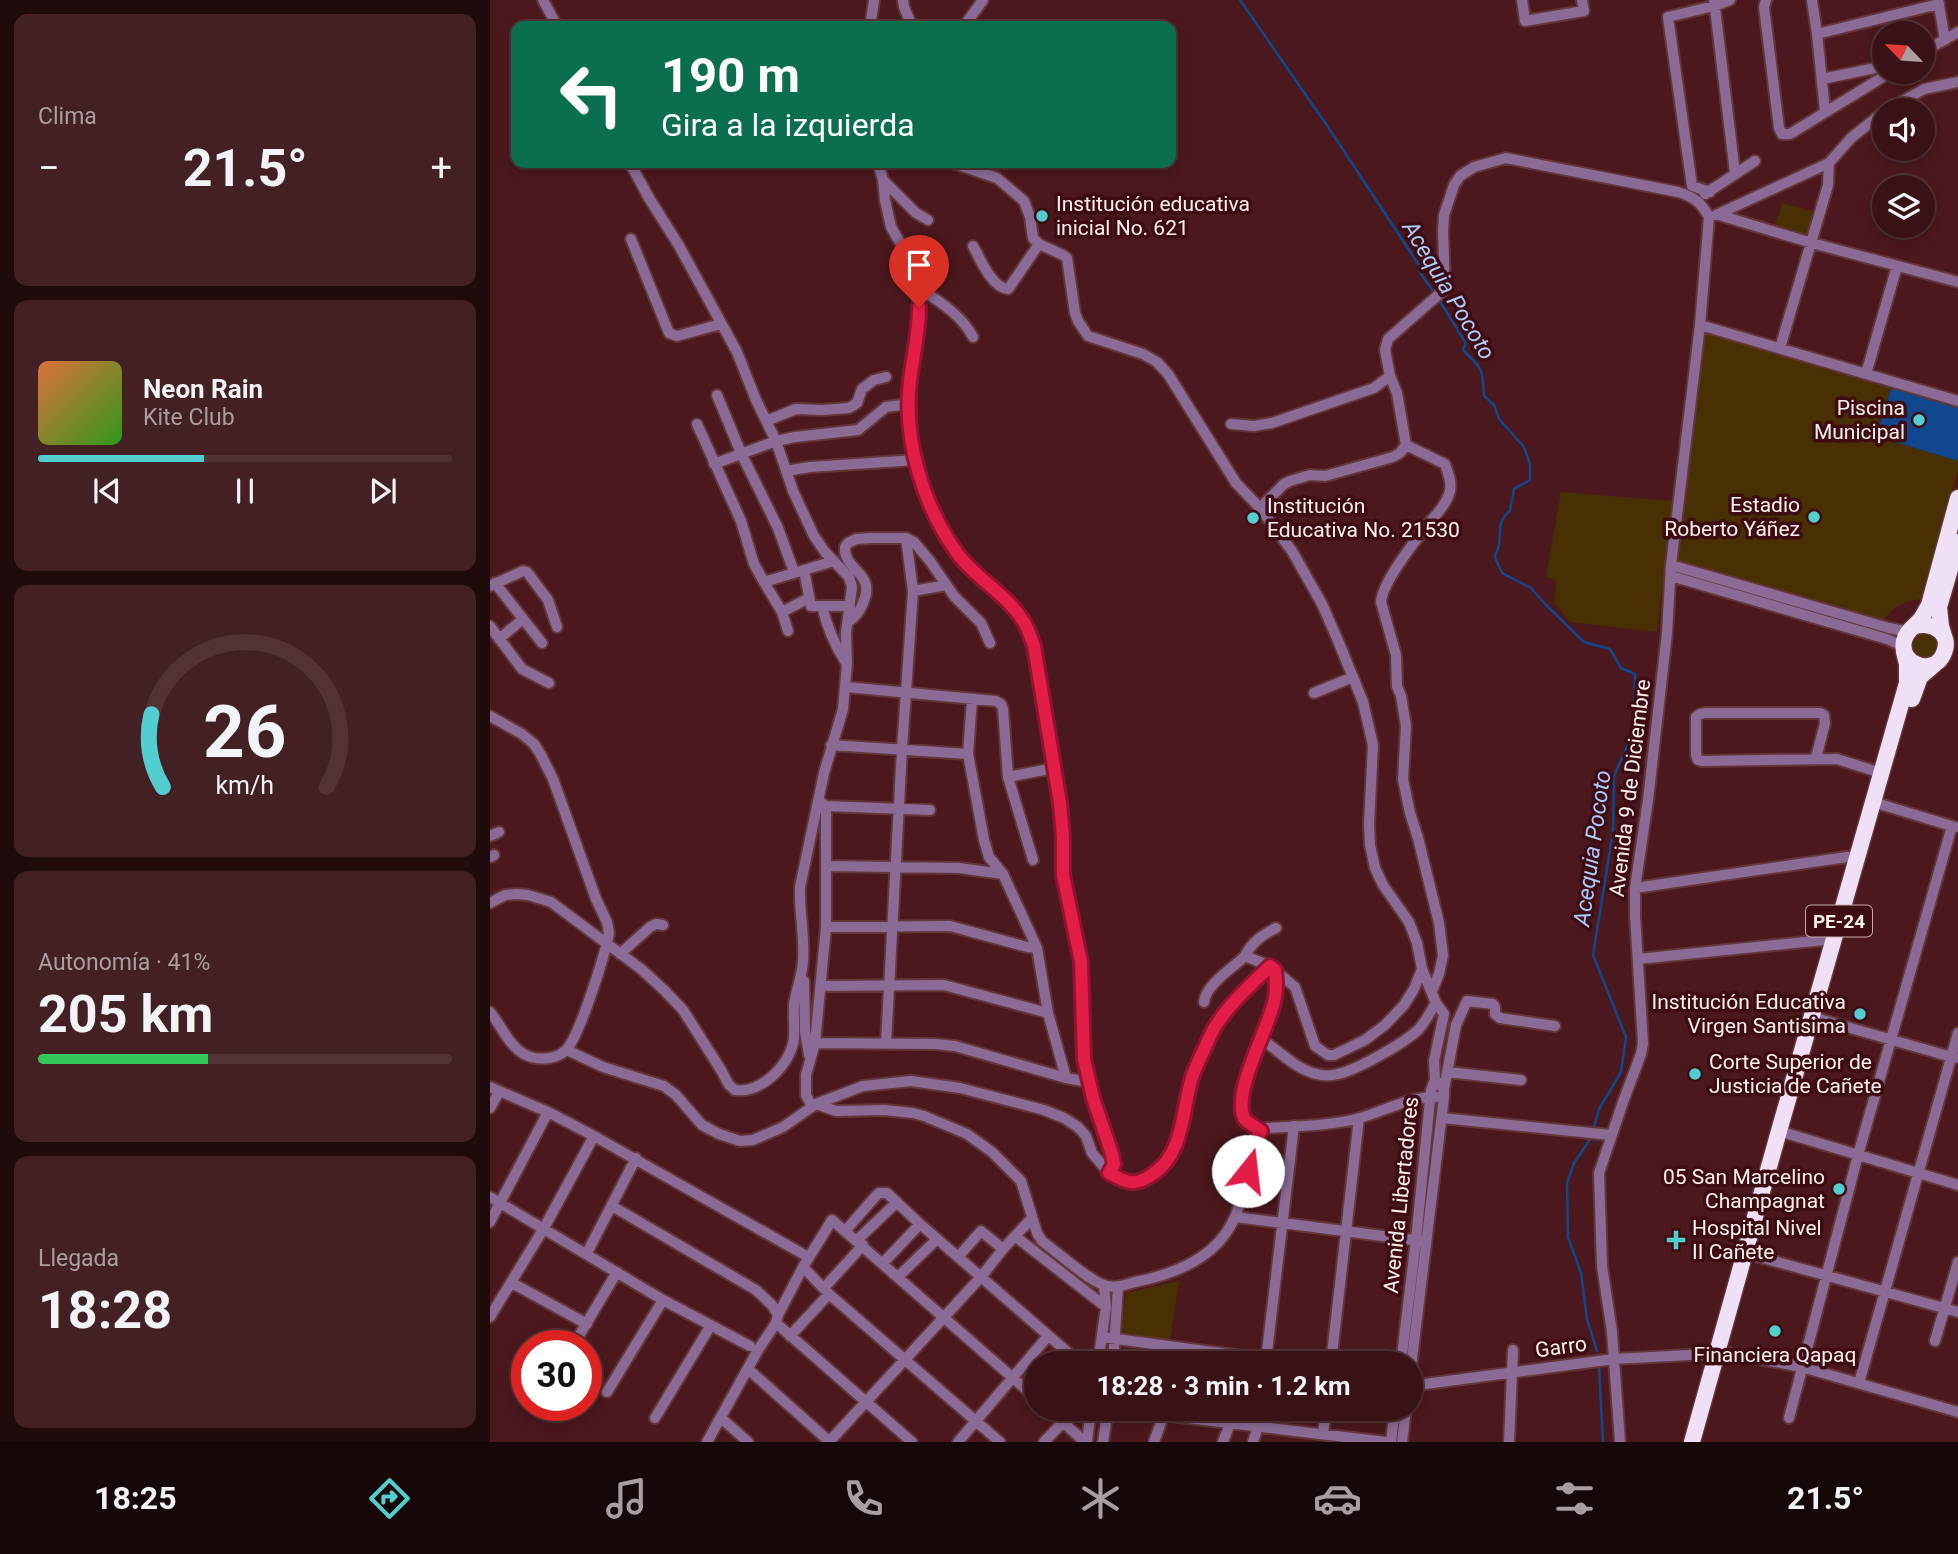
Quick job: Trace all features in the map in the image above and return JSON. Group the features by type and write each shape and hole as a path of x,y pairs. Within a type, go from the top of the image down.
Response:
{"highway":[{"path":"1946,651 1928,667 1913,664 1907,639 1929,605 1958,498"},
{"path":"1946,651 1939,607 1958,542"},
{"path":"1907,639 1921,624 1930,625 1938,629 1946,651"},
{"name":"PE-24","path":"1816,1018 1834,939 1857,858 1878,803 1881,773 1907,683 1907,639"},
{"name":"PE-24","path":"1692,1442 1722,1353 1878,803 1920,677 1946,651"},
{"name":"PE-24","path":"1702,1442 1722,1353"}],"street":[{"path":"542,0 555,21"},
{"path":"870,21 874,0"},
{"path":"903,0 910,21"},
{"path":"968,21 983,0"},
{"path":"1522,0 1525,21 1584,11 1582,0"},
{"path":"1710,192 1692,186 1668,16 1730,0"},
{"path":"1766,0 1764,7 1779,128 1782,134 1790,134 1872,83"},
{"path":"1812,0 1825,111"},
{"path":"1817,34 1938,2 1945,40"},
{"path":"1714,3 1735,173"},
{"path":"1936,45 1958,33"},
{"path":"1822,79 1872,69"},
{"path":"1908,98 1924,89 1958,82"},
{"path":"1714,216 1829,163 1851,138 1872,122"},
{"path":"1260,508 1290,481 1310,475 1325,476 1393,457 1406,445 1397,393 1385,351 1388,339 1437,298 1445,287 1444,215 1460,176 1474,167 1506,158 1678,192 1696,198 1714,216 1958,282"},
{"path":"1696,198 1710,192 1755,161"},
{"path":"1780,348 1828,185 1829,163"},
{"path":"633,168 737,352 814,536 849,577 852,587 846,634 847,664 843,709 831,745 822,803 800,887 804,1020 810,1058"},
{"path":"879,168 891,227 914,267 919,328 909,404 911,435 928,503 958,555 1024,622 1036,657 1060,803 1063,875 1081,962 1084,1059 1112,1154 1114,1164 1109,1173"},
{"path":"968,168 997,178 1019,196 1027,208 1033,237 1039,244 1067,258 1075,313 1087,334 1143,354 1157,362 1168,374 1236,483 1260,508 1292,551 1322,604 1363,702 1373,745 1369,824 1375,868 1383,885 1409,922 1417,943 1422,970 1439,1007 1435,1080"},
{"path":"883,180 916,213 928,220"},
{"name":"Avenida 9 de Diciembre","path":"1620,1442 1614,1359 1602,1266 1600,1134 1641,1054 1643,1043 1635,888 1714,216"},
{"path":"631,239 668,333 677,336 721,324"},
{"path":"973,246 986,271 1001,288 1008,289 1039,244"},
{"path":"1866,374 1897,266"},
{"path":"916,286 955,314 974,337"},
{"path":"1700,325 1958,401"},
{"path":"1231,424 1254,426 1272,423 1374,388 1390,376"},
{"path":"766,421 796,409 849,408 857,403 862,389 874,380 886,377"},
{"path":"717,395 741,453 799,571 811,606 850,606"},
{"path":"714,464 776,441 858,430 886,407 909,404"},
{"path":"697,424 741,521 754,564 782,612 788,631"},
{"path":"1406,445 1445,464 1450,478 1450,491 1440,509 1392,574 1381,594 1396,655 1396,685 1401,696 1406,726 1403,779 1439,923 1443,955 1432,991"},
{"path":"786,471 916,460"},
{"path":"886,1043 902,749 914,592 906,538"},
{"path":"849,621 861,608 866,590 864,578 846,558 845,547 856,540 906,538 918,546 946,586 981,623 990,643"},
{"path":"764,582 834,561"},
{"path":"1671,570 1889,628 1907,639"},
{"path":"542,642 493,584 523,571 529,573 548,600 557,627"},
{"path":"914,592 946,586"},
{"path":"782,612 808,598"},
{"path":"822,606 836,648 847,664"},
{"path":"499,639 523,619"},
{"path":"490,626 522,669 549,683"},
{"path":"1314,693 1353,677"},
{"path":"846,687 996,701 1001,705 1008,777 1033,860"},
{"path":"972,699 968,754 989,857 1003,874 1037,948 1048,1013 1066,1078"},
{"path":"1684,717 1820,713 1824,715 1825,723 1816,758"},
{"path":"1698,715 1696,755 1699,760 1837,759 1881,773"},
{"path":"490,716 522,734 534,744 541,755 553,779 609,933 577,1032 567,1050 539,1059 526,1055 517,1049 490,1012"},
{"path":"831,745 968,754"},
{"path":"1008,777 1054,768"},
{"path":"822,803 930,810"},
{"path":"822,803 827,866 826,927 815,1043 806,1075 806,1095 814,1105 836,1111 884,1110 913,1113 967,1134 992,1152 1021,1181 1032,1219 1042,1241 1104,1286 1118,1287 1166,1276 1197,1260 1219,1242 1236,1217 1253,1146 1261,1131 1267,1128 1334,1123 1359,1118 1404,1102 1444,1093 1456,1025 1466,1001 1493,1004 1495,1014 1500,1018 1555,1026"},
{"path":"1789,1418 1890,1038 1955,827 1878,803"},
{"path":"1635,888 1857,858"},
{"path":"827,866 959,868 1003,874"},
{"path":"490,903 506,895 517,894 551,902 640,969 676,1002 696,1029 729,1085 736,1090 749,1090 760,1085 779,1069 787,1058 794,1040 794,1007 803,965"},
{"path":"620,954 650,927 663,925"},
{"path":"826,927 950,926 1037,948"},
{"path":"1204,1002 1212,987 1245,956 1251,944 1276,928"},
{"path":"1638,959 1834,939"},
{"path":"1245,956 1273,968 1295,988 1315,1046 1328,1055 1334,1055 1365,1040 1385,1024 1404,1005 1422,970"},
{"path":"1261,1131 1243,1116 1242,1098 1250,1066 1275,1001 1277,989 1273,968"},
{"path":"567,1050 603,1067 664,1086 676,1095 702,1125 740,1141 753,1140 783,1127 814,1105 863,1086 911,1082 960,1088 1044,1110 1064,1118 1086,1136 1092,1153 1109,1173 1134,1183 1143,1181 1158,1171 1170,1159 1192,1078 1212,1033 1224,1015 1273,968"},
{"path":"821,986 944,985 1048,1013"},
{"path":"1267,1043 1296,1065 1313,1073 1327,1076 1338,1074 1355,1068 1410,1036 1439,1007"},
{"path":"1816,1018 1955,1057"},
{"path":"1859,1383 1918,1173 1955,1057 1958,1033"},
{"path":"815,1043 955,1046 1066,1078 1089,1082"},
{"path":"1447,1072 1521,1080"},
{"name":"Avenida Libertadores","path":"1403,1351 1442,1118 1444,1093 1435,1080"},
{"name":"Avenida Libertadores","path":"1412,1351 1422,1241 1430,1096 1435,1080"},
{"path":"490,1108 494,1089 548,1112 636,1158 803,1254"},
{"path":"490,1222 548,1112"},
{"path":"1332,1351 1359,1118"},
{"path":"1442,1118 1600,1134"},
{"path":"1267,1351 1294,1126"},
{"path":"1784,1132 1958,1185"},
{"path":"490,1317 544,1228 594,1136"},
{"path":"587,1253 636,1158"},
{"path":"846,1230 880,1193 887,1194 1066,1351"},
{"path":"490,1197 663,1300 750,1346"},
{"path":"790,1336 827,1291 860,1243 897,1202"},
{"path":"612,1206 757,1290 772,1305 777,1320 790,1336 912,1442"},
{"path":"1236,1217 1422,1241"},
{"path":"748,1369 830,1442 1032,1219"},
{"path":"707,1442 777,1320 803,1267 832,1220 1024,1388"},
{"path":"883,1263 920,1224"},
{"path":"958,1257 981,1231 1003,1249"},
{"path":"1016,1237 1106,1307"},
{"path":"898,1277 937,1239"},
{"path":"1750,1254 1958,1312"},
{"path":"1935,1341 1958,1262"},
{"path":"803,1267 1000,1442"},
{"path":"583,1330 617,1272"},
{"path":"512,1283 587,1324"},
{"path":"1100,1351 1106,1307 1104,1286"},
{"path":"1114,1351 1118,1287"},
{"path":"607,1392 663,1300"},
{"path":"655,1418 710,1325"},
{"path":"958,1442 1048,1336"},
{"path":"1102,1338 1201,1351"},
{"path":"1509,1442 1513,1350"},
{"name":"Garro","path":"1423,1384 1614,1359 1722,1353 1801,1367 1958,1412"},
{"path":"721,1418 748,1442"},
{"path":"1086,1442 1089,1421"},
{"path":"1103,1442 1106,1421"},
{"path":"1154,1442 1161,1421"},
{"path":"1218,1421 1328,1437 1386,1442"},
{"path":"1391,1442 1394,1421"},
{"path":"1402,1442 1405,1421"},
{"path":"1044,1442 1063,1422 1086,1442"},
{"path":"1223,1442 1230,1423"},
{"path":"1253,1442 1258,1426"}],"shaded area":[{"path":"1782,203 1819,213 1812,236 1775,226"},
{"name":"Estadio Roberto Yáñez","path":"1705,331 1892,386 1876,436 1958,461 1958,472 1921,599 1899,605 1883,620 1678,561"},
{"path":"1561,492 1673,501 1657,632 1570,622 1554,603 1556,581 1546,576"},
{"path":"1919,630 1937,635 1940,650 1928,661 1913,657 1908,641"},
{"path":"1179,1281 1170,1340 1121,1335 1126,1293"}],"water":[{"name":"Piscina Municipal","path":"1892,386 1958,405 1958,461 1876,436"}],"waterway":[{"name":"Acequia Pocoto","path":"1240,0 1326,124 1419,265 1419,271 1435,294"},
{"name":"Acequia Pocoto","path":"1439,300 1466,343 1463,350 1480,370 1484,396 1494,405 1499,419 1524,447 1530,464 1530,480 1514,489 1510,511 1501,523 1495,558 1502,573 1531,588 1584,642 1610,649 1621,668 1635,674 1634,731 1614,776 1613,832 1593,955 1626,1037 1621,1072 1599,1109 1593,1131"},
{"name":"Acequia Pocoto","path":"1591,1138 1574,1163 1567,1183 1568,1237 1581,1273 1587,1319 1597,1351"},
{"name":"Acequia Pocoto","path":"1599,1368 1603,1442"}],"place":[{"name":"Institución educativa inicial No. 621","path":"1042,216"},
{"name":"Piscina Municipal","path":"1919,420"},
{"name":"Estadio Roberto Yáñez","path":"1814,517"},
{"name":"Institución Educativa No. 21530","path":"1253,518"},
{"name":"Institución Educativa Virgen Santisima","path":"1860,1014"},
{"name":"Corte Superior de Justicia de Cañete","path":"1695,1074"},
{"name":"05 San Marcelino Champagnat","path":"1839,1189"},
{"name":"Hospital Nivel II Cañete","path":"1676,1240"},
{"name":"Financiera Qapaq","path":"1775,1331"}],"route":[{"path":"919,307 919,328 910,383 910,417 916,460 928,503 958,555 1014,609 1024,622 1034,646 1060,803 1063,875 1081,962 1084,1059 1093,1098 1112,1154 1114,1164 1109,1173 1121,1180 1134,1183 1143,1181 1170,1159 1192,1078 1212,1033 1224,1015 1270,966 1275,970 1275,1001 1250,1066 1242,1098 1243,1116 1261,1131 1253,1146 1248,1171"}]}
